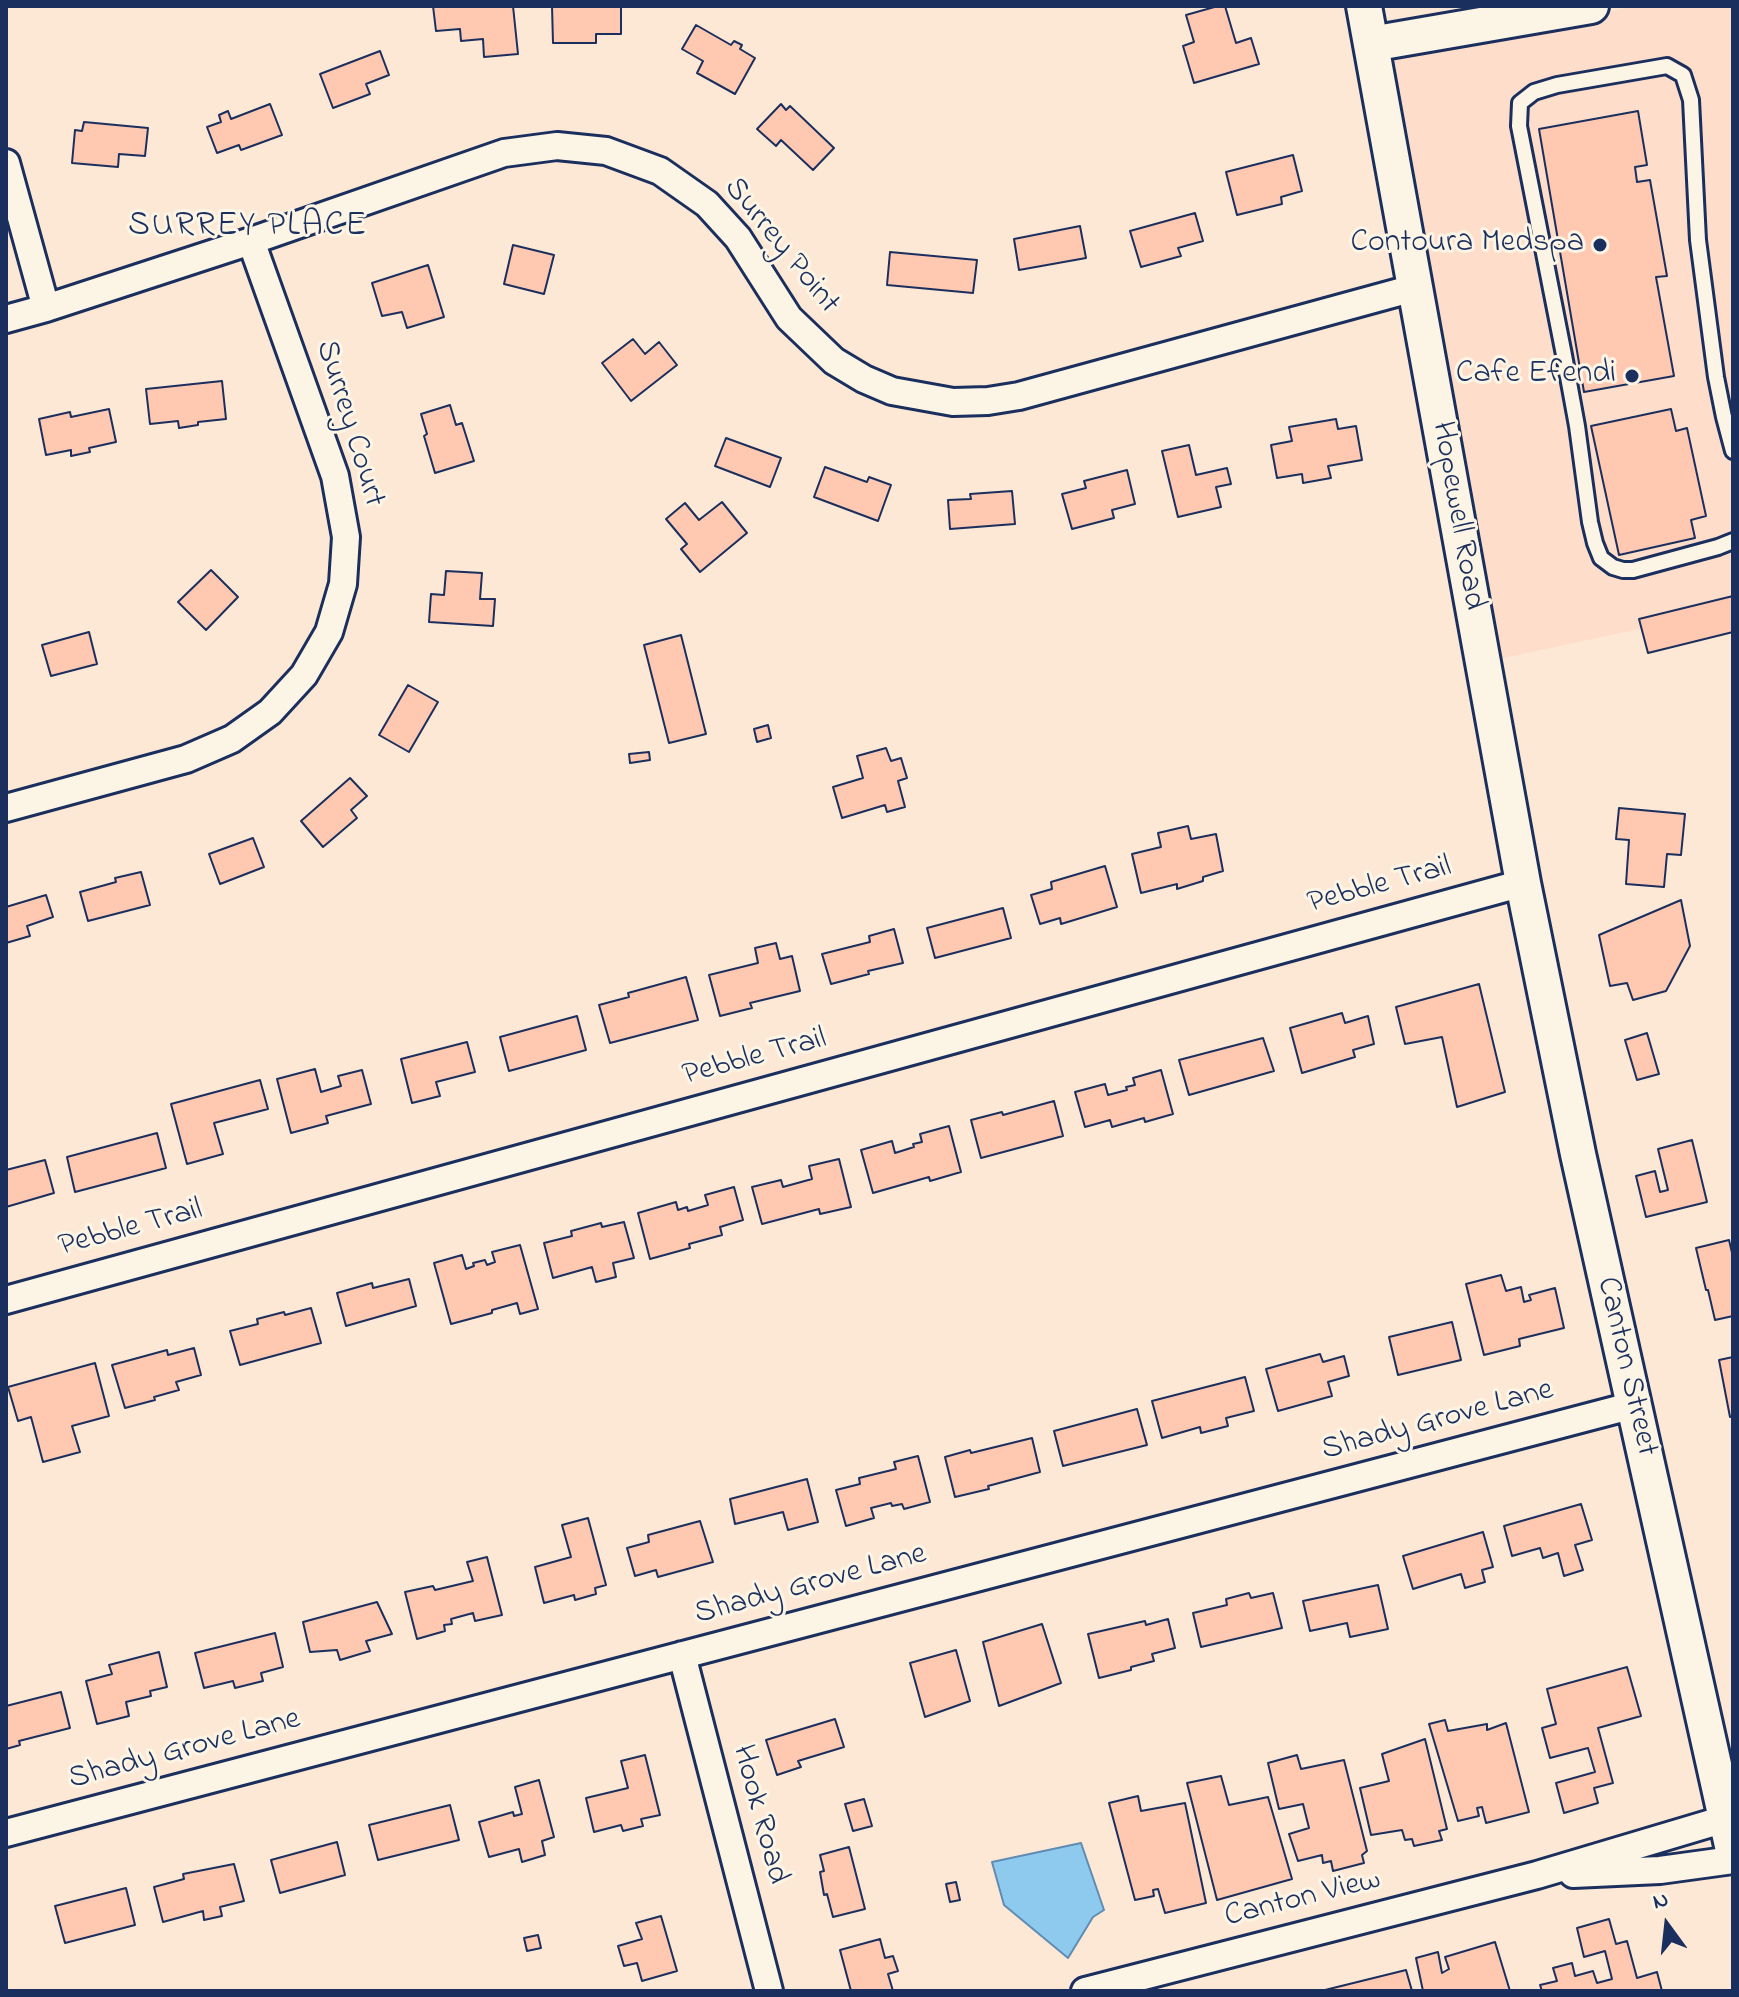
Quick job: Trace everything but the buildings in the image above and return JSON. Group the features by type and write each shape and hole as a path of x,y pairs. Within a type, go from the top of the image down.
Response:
{"street":[{"name":"Hopewell Road","path":"1364,6 1523,883"},
{"path":"1371,44 1591,6"},
{"name":"Surrey Point","path":"6,319 251,241 504,153 557,146 606,151 660,171 707,204 738,238 789,318 834,361 892,391 953,402 1019,396 1414,288"},
{"path":"6,163 46,308"},
{"name":"Surrey Court","path":"6,808 186,759 232,739 270,712 304,675 329,632 343,584 346,537 335,476 251,241"},
{"name":"Pebble Trail","path":"6,1300 1523,883"},
{"name":"Canton Street","path":"1523,883 1574,1139 1729,1835"},
{"name":"Shady Grove Lane","path":"6,1833 1634,1405"},
{"name":"Hook Road","path":"682,1655 769,1991"},
{"name":"Canton View","path":"1085,1991 1537,1875 1657,1839 1729,1835"},
{"path":"1657,1839 1666,1870"},
{"name":"Canton View","path":"1537,1875 1666,1870 1733,1860"}],"lane":[{"path":"1733,451 1716,377 1698,240 1691,100 1683,75 1667,66 1571,82 1534,92 1520,103 1519,126 1567,369 1590,522 1601,558 1613,567 1633,570 1733,541"},
{"path":"1716,377 1733,373"}],"shaded area":[{"path":"1638,6 1733,6 1733,609 1471,665 1375,54"}],"water":[{"path":"1081,1843 1104,1910 1093,1917 1068,1958 1004,1905 992,1862"}],"place":[{"name":"Contoura Medspa","path":"1600,245"},
{"name":"Cafe Efendi","path":"1632,376"}],"district":[{"name":"SURREY PLACE","path":"248,228"}]}
